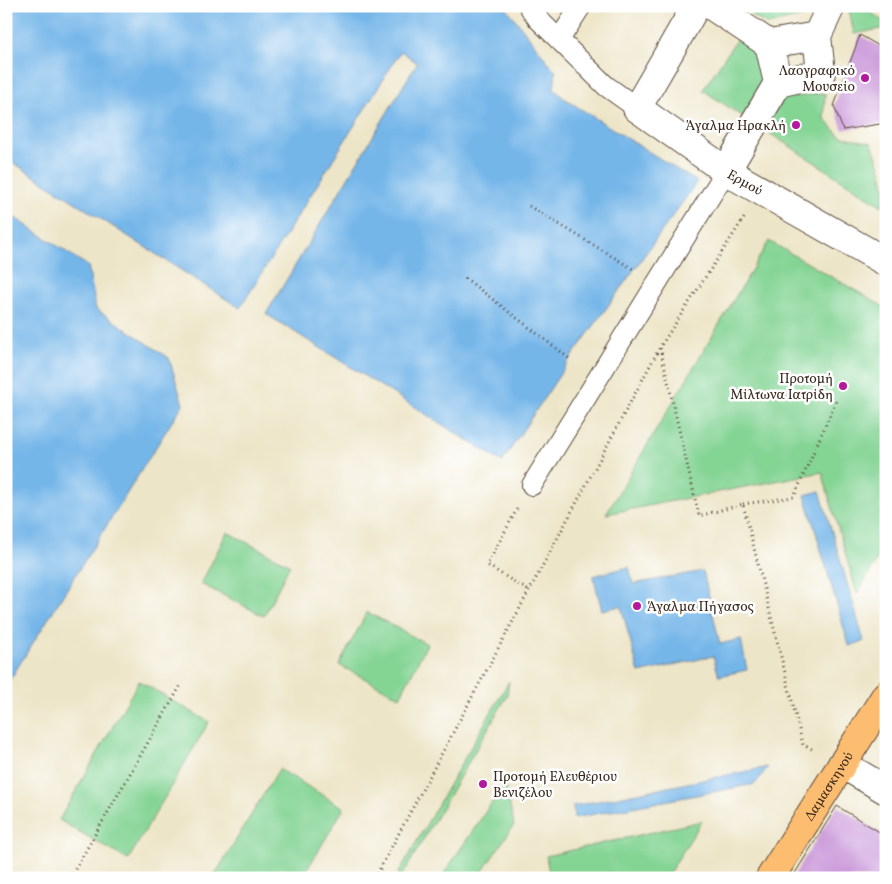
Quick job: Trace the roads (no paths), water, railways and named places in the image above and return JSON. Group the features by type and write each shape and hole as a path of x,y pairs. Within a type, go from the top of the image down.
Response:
{"main road":[{"name":"Δαμασκηνού","path":"770,878 842,764 883,705"}],"street":[{"path":"637,108 696,6"},
{"path":"712,6 769,44 817,36"},
{"path":"778,83 821,73 817,36 832,6"},
{"path":"726,171 778,83 769,44"},
{"name":"Ερμού","path":"637,108 726,171 886,262"},
{"path":"842,764 886,790"}],"lane":[{"path":"529,6 538,19 606,86 637,108"},
{"path":"559,40 581,6"},
{"path":"532,485 726,171"}],"water":[{"path":"6,6 505,6 556,72 554,89 565,99 697,182 570,359 502,462 266,314 417,63 401,51 240,308 6,158"},
{"path":"6,212 88,266 96,309 169,358 183,404 6,686"},
{"path":"820,491 864,641 849,646 805,495"},
{"path":"629,567 633,584 703,571 720,644 741,639 747,670 719,676 713,656 639,673 621,606 602,610 593,576"},
{"path":"768,767 755,784 574,818 573,806"}],"place":[{"name":"Λαογραφικό Μουσείο","path":"865,78"},
{"name":"Άγαλμα Ηρακλή","path":"796,125"},
{"name":"Προτομή Μίλτωνα Ιατρίδη","path":"843,386"},
{"name":"Άγαλμα Πήγασος","path":"637,606"},
{"name":"Προτομή Ελευθέριου Βενιζέλου","path":"483,784"}]}
